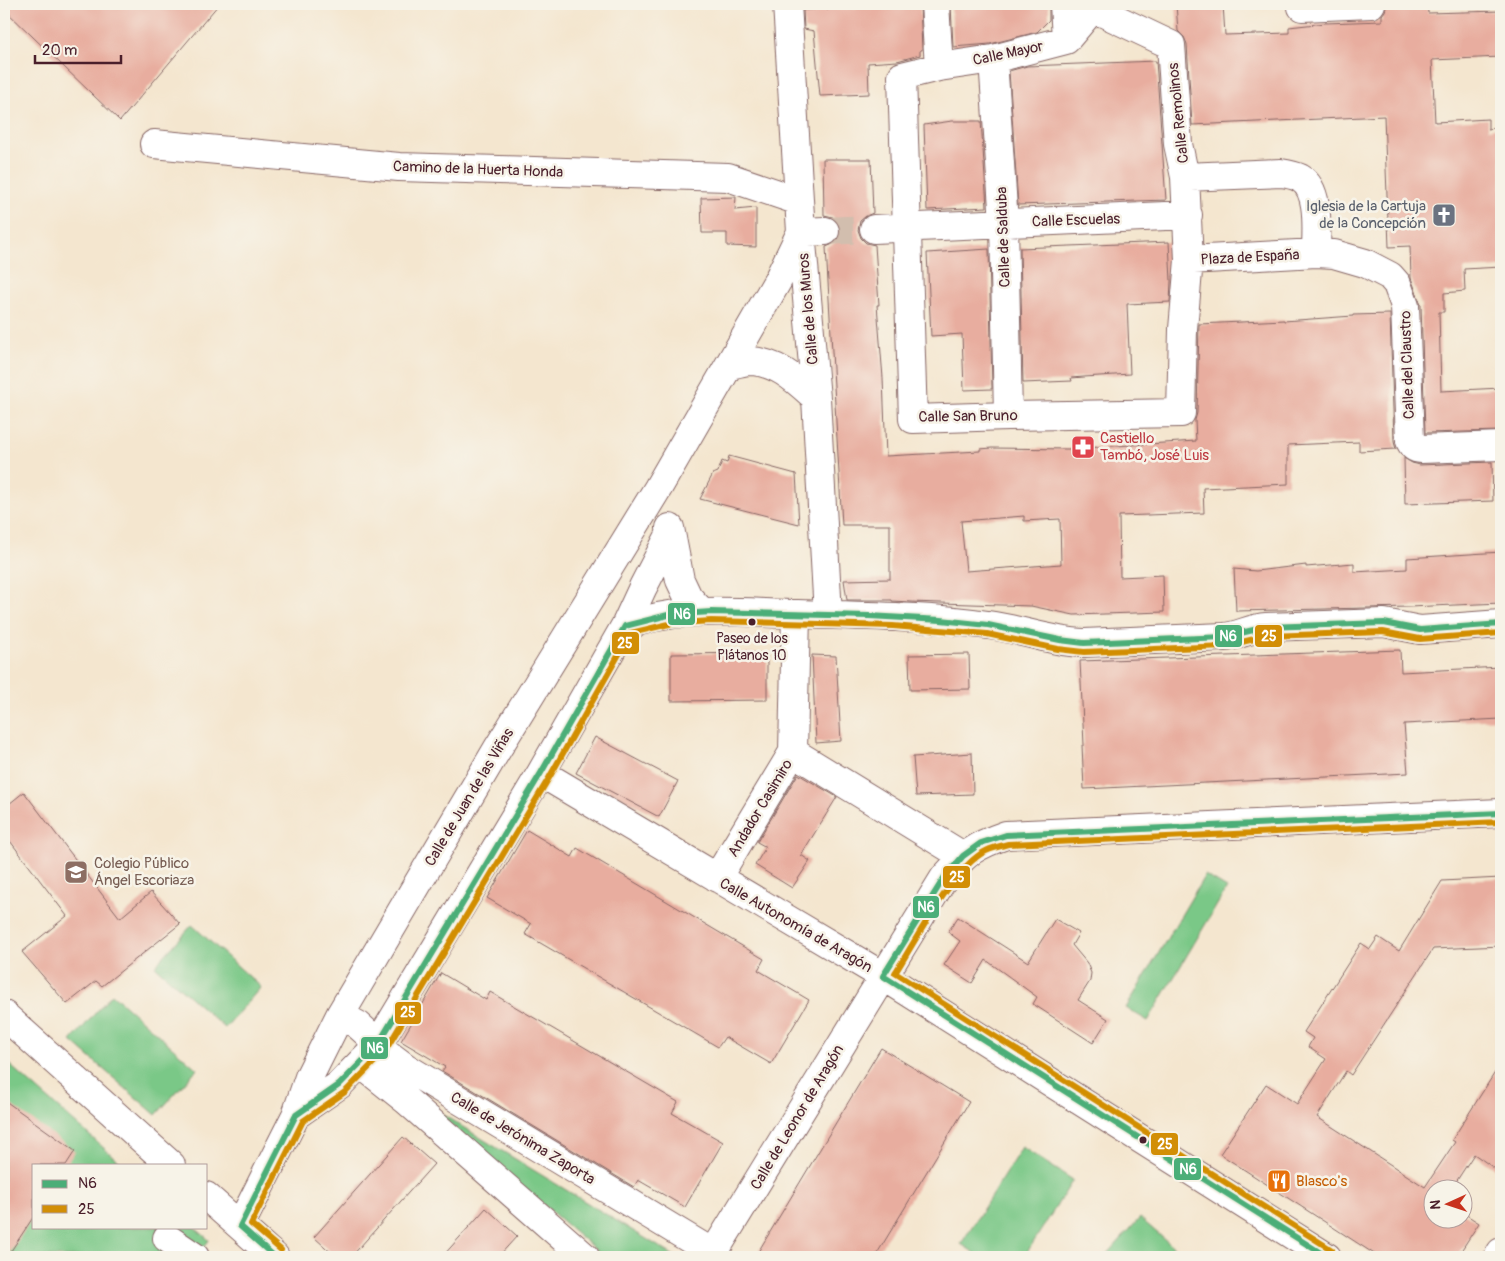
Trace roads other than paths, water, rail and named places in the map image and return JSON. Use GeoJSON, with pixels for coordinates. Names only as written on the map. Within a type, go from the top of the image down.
{"type":"FeatureCollection","features":[{"type":"Feature","properties":{"kind":"street","name":"Calle de los Muros"},"geometry":{"type":"LineString","coordinates":[[788,4],[799,201],[813,232],[816,398],[828,615]]}},
{"type":"Feature","properties":{"kind":"street"},"geometry":{"type":"LineString","coordinates":[[935,4],[939,67]]}},
{"type":"Feature","properties":{"kind":"street"},"geometry":{"type":"LineString","coordinates":[[1064,4],[1066,40]]}},
{"type":"Feature","properties":{"kind":"street"},"geometry":{"type":"LineString","coordinates":[[1302,4],[1302,7],[1371,4]]}},
{"type":"Feature","properties":{"kind":"street"},"geometry":{"type":"LineString","coordinates":[[1066,40],[1096,6]]}},
{"type":"Feature","properties":{"kind":"street","name":"Calle Remolinos"},"geometry":{"type":"LineString","coordinates":[[1096,6],[1170,45],[1178,144],[1185,177]]}},
{"type":"Feature","properties":{"kind":"street","name":"Calle Mayor"},"geometry":{"type":"LineString","coordinates":[[902,76],[939,67],[992,59],[1066,40]]}},
{"type":"Feature","properties":{"kind":"street","name":"Calle de Salduba"},"geometry":{"type":"LineString","coordinates":[[992,59],[1004,223],[1008,416]]}},
{"type":"Feature","properties":{"kind":"street","name":"Calle San Bruno"},"geometry":{"type":"LineString","coordinates":[[902,76],[913,420],[1008,416],[1181,413],[1183,329],[1190,260]]}},
{"type":"Feature","properties":{"kind":"street","name":"Camino de la Huerta Honda"},"geometry":{"type":"LineString","coordinates":[[154,144],[399,167],[728,177],[799,201]]}},
{"type":"Feature","properties":{"kind":"street","name":"Plaza de España"},"geometry":{"type":"LineString","coordinates":[[1281,173],[1292,175],[1301,178],[1314,195],[1316,253],[1190,260],[1188,215],[1185,177],[1281,173]]}},
{"type":"Feature","properties":{"kind":"street","name":"Calle Escuelas"},"geometry":{"type":"LineString","coordinates":[[874,228],[1188,215]]}},
{"type":"Feature","properties":{"kind":"street","name":"Calle de Juan de las Viñas"},"geometry":{"type":"LineString","coordinates":[[240,1226],[296,1115],[308,1077],[340,1015],[498,748],[658,488],[778,280],[813,232]]}},
{"type":"Feature","properties":{"kind":"street","name":"Calle del Claustro"},"geometry":{"type":"LineString","coordinates":[[1316,253],[1334,254],[1366,263],[1390,276],[1397,284],[1405,306],[1410,442],[1412,446],[1415,449],[1421,449],[1501,446]]}},
{"type":"Feature","properties":{"kind":"street"},"geometry":{"type":"LineString","coordinates":[[729,365],[748,361],[766,364],[783,370],[816,398]]}},
{"type":"Feature","properties":{"kind":"street"},"geometry":{"type":"LineString","coordinates":[[658,488],[671,532],[680,580],[688,597],[701,611]]}},
{"type":"Feature","properties":{"kind":"street","name":"Calle de Juan de las Viñas"},"geometry":{"type":"LineString","coordinates":[[296,1115],[339,1086],[369,1055],[541,773],[625,626],[671,532]]}},
{"type":"Feature","properties":{"kind":"street"},"geometry":{"type":"LineString","coordinates":[[625,626],[654,616],[701,611],[828,615],[956,621],[1015,630],[1066,642],[1084,642],[1224,637],[1266,626],[1384,623],[1420,630],[1501,624]]}},
{"type":"Feature","properties":{"kind":"street","name":"Andador Casimiro"},"geometry":{"type":"LineString","coordinates":[[717,878],[793,752],[796,614]]}},
{"type":"Feature","properties":{"kind":"street"},"geometry":{"type":"LineString","coordinates":[[793,752],[963,856]]}},
{"type":"Feature","properties":{"kind":"street","name":"Calle Autonomía de Aragón"},"geometry":{"type":"LineString","coordinates":[[541,773],[883,976],[1327,1257]]}},
{"type":"Feature","properties":{"kind":"street","name":"Calle de Leonor de Aragón"},"geometry":{"type":"LineString","coordinates":[[712,1255],[944,878],[963,856],[981,843],[1006,835],[1501,813]]}},
{"type":"Feature","properties":{"kind":"street"},"geometry":{"type":"LineString","coordinates":[[4,1015],[170,1164]]}},
{"type":"Feature","properties":{"kind":"street","name":"Calle de Jerónima Zaporta"},"geometry":{"type":"LineString","coordinates":[[340,1015],[358,1024],[368,1034],[369,1055],[406,1100],[585,1257]]}},
{"type":"Feature","properties":{"kind":"street","name":"Calle de Jerónima Zaporta"},"geometry":{"type":"LineString","coordinates":[[369,1055],[405,1067],[712,1255]]}},
{"type":"Feature","properties":{"kind":"street"},"geometry":{"type":"LineString","coordinates":[[208,1198],[275,1257]]}},
{"type":"Feature","properties":{"kind":"street"},"geometry":{"type":"LineString","coordinates":[[167,1238],[195,1257]]}},
{"type":"Feature","properties":{"kind":"street"},"geometry":{"type":"LineString","coordinates":[[1498,1257],[1501,1252]]}},
{"type":"Feature","properties":{"kind":"tunnel"},"geometry":{"type":"LineString","coordinates":[[825,231],[874,229]]}},
{"type":"Feature","properties":{"kind":"place","name":"Iglesia de la Cartuja de la Concepción"},"geometry":{"type":"Point","coordinates":[1444,215]}},
{"type":"Feature","properties":{"kind":"place","name":"Castiello Tambó, José Luis"},"geometry":{"type":"Point","coordinates":[1083,447]}},
{"type":"Feature","properties":{"kind":"place","name":"Paseo de los Plátanos 10"},"geometry":{"type":"Point","coordinates":[752,622]}},
{"type":"Feature","properties":{"kind":"place","name":"Colegio Público Ángel Escoriaza"},"geometry":{"type":"Point","coordinates":[76,872]}},
{"type":"Feature","properties":{"kind":"place","name":"Blasco's"},"geometry":{"type":"Point","coordinates":[1279,1181]}}]}
